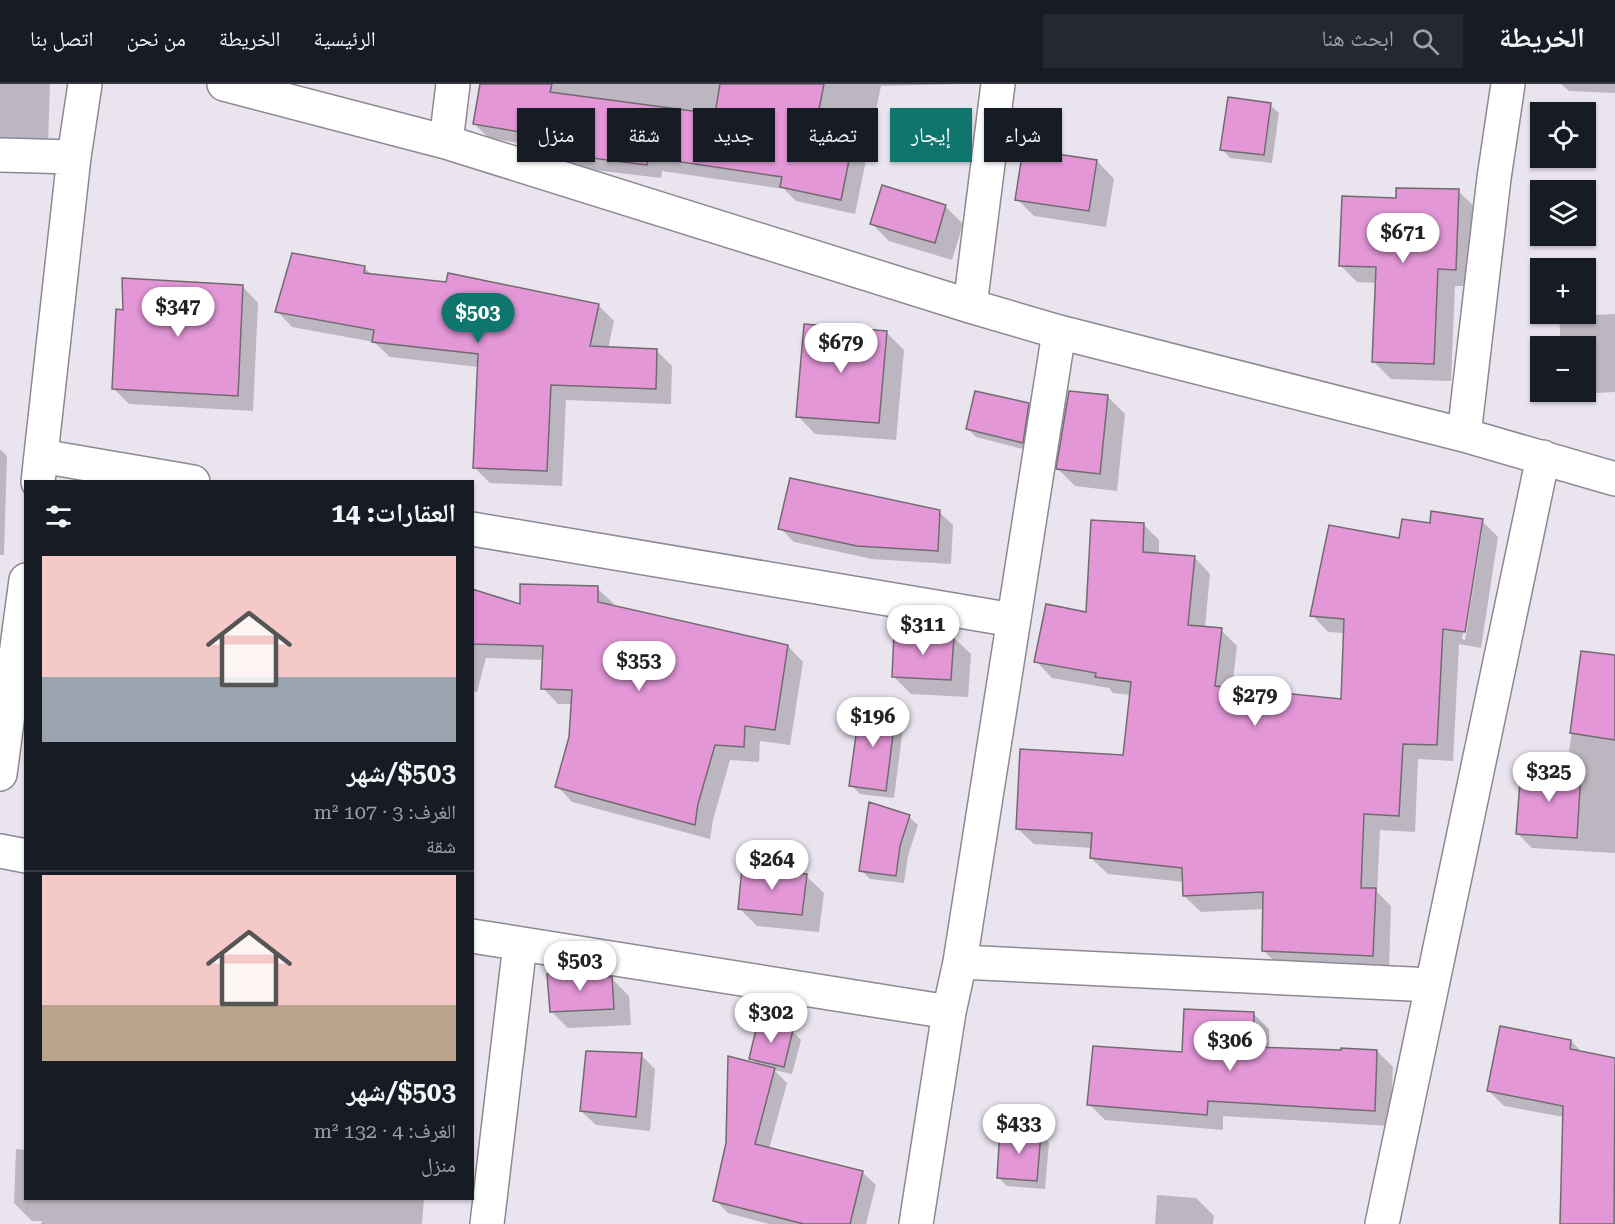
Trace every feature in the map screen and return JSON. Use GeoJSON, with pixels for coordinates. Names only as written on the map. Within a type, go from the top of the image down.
{"type":"FeatureCollection","features":[{"type":"Feature","properties":{"kind":"street"},"geometry":{"type":"LineString","coordinates":[[85,84],[74,157],[39,469],[169,480]]}},
{"type":"Feature","properties":{"kind":"street"},"geometry":{"type":"LineString","coordinates":[[224,84],[446,142],[1059,332],[1464,435],[1615,479]]}},
{"type":"Feature","properties":{"kind":"street"},"geometry":{"type":"LineString","coordinates":[[446,142],[453,84]]}},
{"type":"Feature","properties":{"kind":"street"},"geometry":{"type":"LineString","coordinates":[[970,306],[998,84]]}},
{"type":"Feature","properties":{"kind":"street"},"geometry":{"type":"LineString","coordinates":[[1464,435],[1494,178],[1508,84]]}},
{"type":"Feature","properties":{"kind":"street"},"geometry":{"type":"LineString","coordinates":[[0,154],[74,157]]}},
{"type":"Feature","properties":{"kind":"street"},"geometry":{"type":"LineString","coordinates":[[916,1224],[949,1012],[960,962],[1059,332]]}},
{"type":"Feature","properties":{"kind":"street"},"geometry":{"type":"LineString","coordinates":[[1382,1224],[1543,457]]}},
{"type":"Feature","properties":{"kind":"street"},"geometry":{"type":"LineString","coordinates":[[474,529],[1014,620]]}},
{"type":"Feature","properties":{"kind":"street"},"geometry":{"type":"LineString","coordinates":[[0,573],[24,573]]}},
{"type":"Feature","properties":{"kind":"street"},"geometry":{"type":"LineString","coordinates":[[0,774],[24,595]]}},
{"type":"Feature","properties":{"kind":"street"},"geometry":{"type":"LineString","coordinates":[[0,851],[24,856]]}},
{"type":"Feature","properties":{"kind":"street"},"geometry":{"type":"LineString","coordinates":[[474,936],[949,1012]]}},
{"type":"Feature","properties":{"kind":"street"},"geometry":{"type":"LineString","coordinates":[[487,1224],[520,944]]}},
{"type":"Feature","properties":{"kind":"street"},"geometry":{"type":"LineString","coordinates":[[960,962],[1432,986]]}},
{"type":"Feature","properties":{"kind":"building"},"geometry":{"type":"Polygon","coordinates":[[[480,84],[552,84],[550,92],[670,108],[607,108],[607,160],[595,158],[595,108],[517,108],[517,132],[473,124],[480,84]]]}},
{"type":"Feature","properties":{"kind":"building"},"geometry":{"type":"Polygon","coordinates":[[[720,84],[824,84],[819,108],[787,108],[787,162],[849,162],[841,200],[780,187],[782,177],[681,162],[681,109],[693,111],[693,162],[775,162],[775,108],[716,108],[720,84]]]}},
{"type":"Feature","properties":{"kind":"building"},"geometry":{"type":"Polygon","coordinates":[[[1228,97],[1271,103],[1264,155],[1220,150],[1228,97]]]}},
{"type":"Feature","properties":{"kind":"building"},"geometry":{"type":"Polygon","coordinates":[[[1062,155],[1097,160],[1089,211],[1015,200],[1021,162],[1062,162],[1062,155]]]}},
{"type":"Feature","properties":{"kind":"building"},"geometry":{"type":"Polygon","coordinates":[[[624,162],[647,162],[647,165],[624,162]]]}},
{"type":"Feature","properties":{"kind":"building"},"geometry":{"type":"Polygon","coordinates":[[[882,185],[946,205],[935,243],[870,224],[882,185]]]}},
{"type":"Feature","properties":{"kind":"building"},"geometry":{"type":"Polygon","coordinates":[[[1396,188],[1459,189],[1456,270],[1438,269],[1434,364],[1372,362],[1376,267],[1339,266],[1342,196],[1396,198],[1396,188]]]}},
{"type":"Feature","properties":{"kind":"building"},"geometry":{"type":"Polygon","coordinates":[[[292,253],[365,266],[364,273],[446,282],[448,273],[599,304],[590,346],[657,349],[656,389],[551,385],[547,471],[473,468],[478,354],[372,342],[374,330],[275,312],[292,253]]]}},
{"type":"Feature","properties":{"kind":"building"},"geometry":{"type":"Polygon","coordinates":[[[122,278],[243,285],[238,396],[112,389],[116,309],[123,310],[122,278]]]}},
{"type":"Feature","properties":{"kind":"building"},"geometry":{"type":"Polygon","coordinates":[[[804,324],[887,331],[879,423],[796,417],[804,324]]]}},
{"type":"Feature","properties":{"kind":"building"},"geometry":{"type":"Polygon","coordinates":[[[975,391],[1029,403],[1023,443],[966,429],[975,391]]]}},
{"type":"Feature","properties":{"kind":"building"},"geometry":{"type":"Polygon","coordinates":[[[1069,391],[1108,395],[1100,474],[1056,469],[1069,391]]]}},
{"type":"Feature","properties":{"kind":"building"},"geometry":{"type":"Polygon","coordinates":[[[790,478],[940,510],[938,551],[857,546],[778,529],[790,478]]]}},
{"type":"Feature","properties":{"kind":"building"},"geometry":{"type":"Polygon","coordinates":[[[1431,511],[1483,519],[1465,632],[1443,629],[1437,745],[1403,744],[1399,816],[1364,814],[1361,888],[1376,888],[1373,956],[1262,951],[1263,892],[1183,896],[1182,868],[1090,858],[1092,833],[1016,829],[1020,749],[1123,755],[1131,682],[1095,677],[1096,673],[1034,662],[1046,604],[1086,612],[1091,520],[1144,523],[1143,552],[1195,556],[1188,625],[1222,628],[1215,686],[1341,699],[1344,619],[1310,616],[1329,525],[1399,538],[1402,519],[1430,523],[1431,511]]]}},
{"type":"Feature","properties":{"kind":"building"},"geometry":{"type":"Polygon","coordinates":[[[520,584],[598,586],[598,602],[788,645],[775,730],[745,726],[744,747],[715,745],[698,804],[695,825],[555,787],[569,737],[572,690],[541,689],[543,646],[474,644],[474,590],[520,604],[520,584]]]}},
{"type":"Feature","properties":{"kind":"building"},"geometry":{"type":"Polygon","coordinates":[[[894,632],[954,636],[951,680],[892,677],[894,632]]]}},
{"type":"Feature","properties":{"kind":"building"},"geometry":{"type":"Polygon","coordinates":[[[1581,651],[1615,655],[1615,740],[1570,733],[1581,651]]]}},
{"type":"Feature","properties":{"kind":"building"},"geometry":{"type":"Polygon","coordinates":[[[860,706],[896,710],[886,791],[849,786],[860,706]]]}},
{"type":"Feature","properties":{"kind":"building"},"geometry":{"type":"Polygon","coordinates":[[[1521,768],[1581,772],[1577,838],[1516,834],[1521,768]]]}},
{"type":"Feature","properties":{"kind":"building"},"geometry":{"type":"Polygon","coordinates":[[[869,802],[910,815],[900,846],[896,876],[859,871],[869,802]]]}},
{"type":"Feature","properties":{"kind":"building"},"geometry":{"type":"Polygon","coordinates":[[[742,868],[807,874],[802,915],[738,909],[742,868]]]}},
{"type":"Feature","properties":{"kind":"building"},"geometry":{"type":"Polygon","coordinates":[[[583,973],[612,977],[614,1009],[550,1012],[547,974],[583,973]]]}},
{"type":"Feature","properties":{"kind":"building"},"geometry":{"type":"Polygon","coordinates":[[[1184,1009],[1254,1012],[1253,1047],[1377,1050],[1375,1111],[1208,1101],[1207,1115],[1087,1105],[1093,1046],[1182,1052],[1184,1009]]]}},
{"type":"Feature","properties":{"kind":"building"},"geometry":{"type":"Polygon","coordinates":[[[758,1021],[793,1030],[784,1067],[749,1059],[758,1021]]]}},
{"type":"Feature","properties":{"kind":"building"},"geometry":{"type":"Polygon","coordinates":[[[1500,1026],[1571,1040],[1570,1049],[1615,1058],[1614,1224],[1560,1224],[1563,1106],[1487,1091],[1500,1026]]]}},
{"type":"Feature","properties":{"kind":"building"},"geometry":{"type":"Polygon","coordinates":[[[586,1051],[642,1053],[636,1117],[580,1111],[586,1051]]]}},
{"type":"Feature","properties":{"kind":"building"},"geometry":{"type":"Polygon","coordinates":[[[728,1056],[775,1068],[755,1144],[863,1171],[850,1224],[804,1224],[713,1201],[726,1143],[728,1056]]]}},
{"type":"Feature","properties":{"kind":"building"},"geometry":{"type":"Polygon","coordinates":[[[1000,1129],[1041,1133],[1037,1181],[997,1178],[1000,1129]]]}}]}
